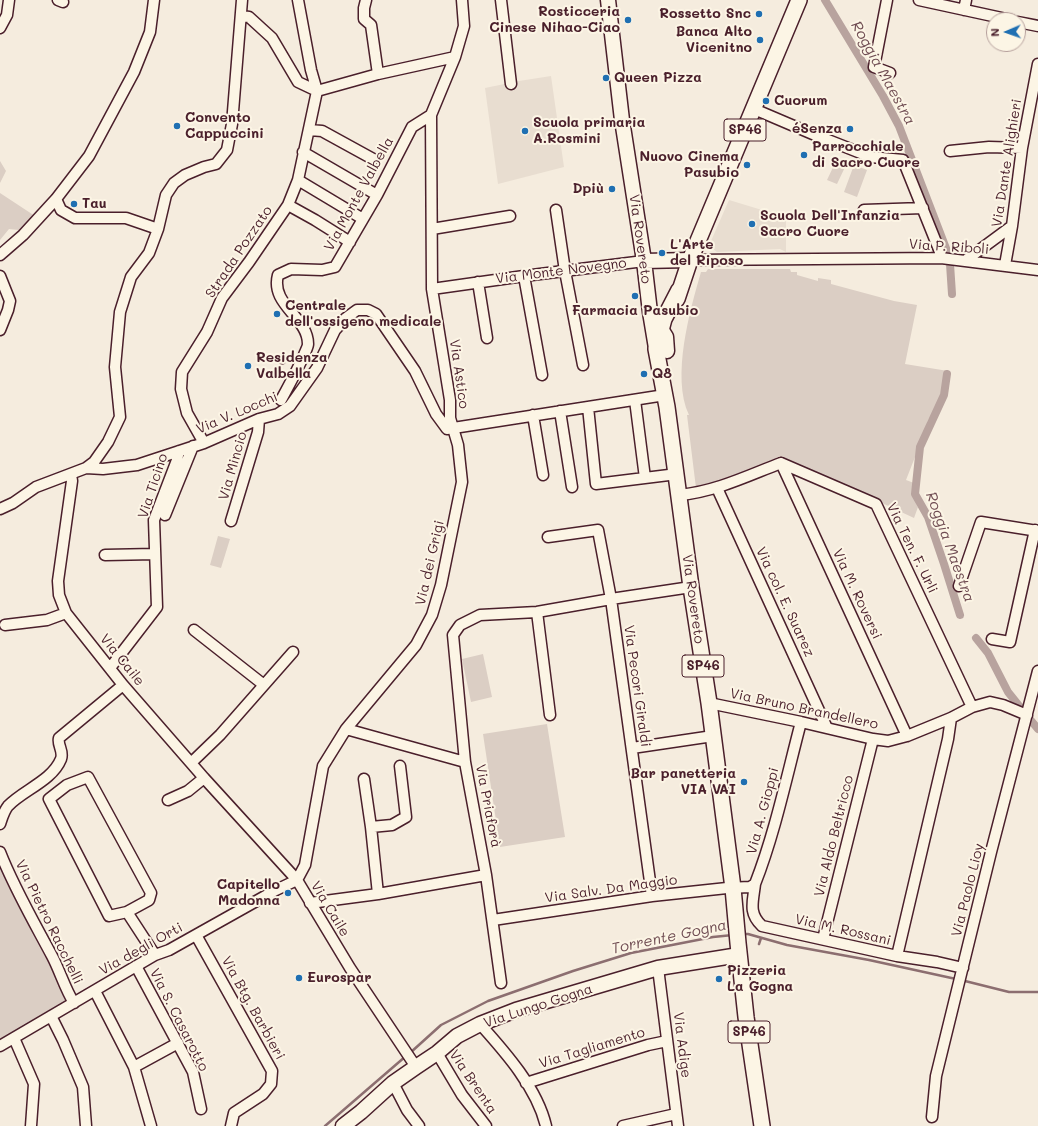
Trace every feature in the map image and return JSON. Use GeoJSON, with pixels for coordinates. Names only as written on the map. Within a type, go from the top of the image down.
{"type":"FeatureCollection","features":[{"type":"Feature","properties":{"kind":"main road","name":"SP46"},"geometry":{"type":"LineString","coordinates":[[660,352],[690,260],[799,0]]}},
{"type":"Feature","properties":{"kind":"main road","name":"SP46"},"geometry":{"type":"LineString","coordinates":[[660,352],[658,320],[680,290]]}},
{"type":"Feature","properties":{"kind":"main road","name":"Via Rovereto"},"geometry":{"type":"LineString","coordinates":[[660,352],[691,587],[709,703],[733,888],[738,949]]}},
{"type":"Feature","properties":{"kind":"main road","name":"SP46"},"geometry":{"type":"LineString","coordinates":[[738,949],[746,1017],[762,1126]]}},
{"type":"Feature","properties":{"kind":"main road","name":"SP46"},"geometry":{"type":"LineString","coordinates":[[760,1109],[769,1126]]}},
{"type":"Feature","properties":{"kind":"street"},"geometry":{"type":"LineString","coordinates":[[0,28],[7,15],[9,0]]}},
{"type":"Feature","properties":{"kind":"street"},"geometry":{"type":"LineString","coordinates":[[0,255],[23,235],[56,199],[89,156],[134,72],[150,32],[154,0]]}},
{"type":"Feature","properties":{"kind":"street"},"geometry":{"type":"LineString","coordinates":[[0,509],[13,503],[36,487],[86,468],[94,462],[108,442],[120,417],[115,367],[120,312],[131,278],[149,253],[158,230],[166,195],[174,183],[184,175],[216,164],[227,150],[232,124],[242,0]]}},
{"type":"Feature","properties":{"kind":"street"},"geometry":{"type":"LineString","coordinates":[[298,0],[311,70],[317,91]]}},
{"type":"Feature","properties":{"kind":"street"},"geometry":{"type":"LineString","coordinates":[[366,0],[364,19],[371,25],[378,74]]}},
{"type":"Feature","properties":{"kind":"street","name":"Via Astico"},"geometry":{"type":"LineString","coordinates":[[454,427],[450,418],[450,400],[432,289],[431,115],[455,57],[464,26],[462,0]]}},
{"type":"Feature","properties":{"kind":"street"},"geometry":{"type":"LineString","coordinates":[[501,0],[511,84]]}},
{"type":"Feature","properties":{"kind":"street","name":"Via Rovereto"},"geometry":{"type":"LineString","coordinates":[[608,0],[620,105],[644,261],[658,320],[654,332],[660,352]]}},
{"type":"Feature","properties":{"kind":"street"},"geometry":{"type":"LineString","coordinates":[[887,0],[874,67],[890,73]]}},
{"type":"Feature","properties":{"kind":"street"},"geometry":{"type":"LineString","coordinates":[[919,0],[965,5],[986,12]]}},
{"type":"Feature","properties":{"kind":"street"},"geometry":{"type":"LineString","coordinates":[[241,16],[249,17],[272,38],[298,82],[317,91],[378,74],[455,57]]}},
{"type":"Feature","properties":{"kind":"street"},"geometry":{"type":"LineString","coordinates":[[1026,24],[1038,26]]}},
{"type":"Feature","properties":{"kind":"street","name":"Via Dante Alighieri"},"geometry":{"type":"LineString","coordinates":[[1005,265],[1012,226],[1022,148],[1038,64]]}},
{"type":"Feature","properties":{"kind":"street","name":"Strada Pozzato"},"geometry":{"type":"LineString","coordinates":[[204,443],[187,413],[181,389],[182,372],[207,332],[222,298],[288,205],[298,180],[317,91]]}},
{"type":"Feature","properties":{"kind":"street"},"geometry":{"type":"LineString","coordinates":[[754,108],[815,136],[871,157],[902,160],[923,208],[941,258]]}},
{"type":"Feature","properties":{"kind":"street","name":"Via Monte Valbella"},"geometry":{"type":"LineString","coordinates":[[281,400],[296,373],[308,345],[305,331],[280,298],[276,283],[278,275],[291,269],[322,270],[335,267],[377,195],[412,127],[431,115]]}},
{"type":"Feature","properties":{"kind":"street"},"geometry":{"type":"LineString","coordinates":[[309,130],[322,131],[373,159]]}},
{"type":"Feature","properties":{"kind":"street"},"geometry":{"type":"LineString","coordinates":[[950,151],[990,147],[1022,148]]}},
{"type":"Feature","properties":{"kind":"street"},"geometry":{"type":"LineString","coordinates":[[303,152],[377,195]]}},
{"type":"Feature","properties":{"kind":"street"},"geometry":{"type":"LineString","coordinates":[[298,180],[363,219]]}},
{"type":"Feature","properties":{"kind":"street"},"geometry":{"type":"LineString","coordinates":[[56,199],[61,210],[75,218],[126,218],[158,230]]}},
{"type":"Feature","properties":{"kind":"street"},"geometry":{"type":"LineString","coordinates":[[288,205],[350,242]]}},
{"type":"Feature","properties":{"kind":"street"},"geometry":{"type":"LineString","coordinates":[[864,210],[923,208]]}},
{"type":"Feature","properties":{"kind":"street"},"geometry":{"type":"LineString","coordinates":[[556,210],[565,271],[584,366]]}},
{"type":"Feature","properties":{"kind":"street"},"geometry":{"type":"LineString","coordinates":[[432,229],[510,216]]}},
{"type":"Feature","properties":{"kind":"street"},"geometry":{"type":"LineString","coordinates":[[966,260],[1012,226]]}},
{"type":"Feature","properties":{"kind":"street","name":"Via P. Riboli"},"geometry":{"type":"LineString","coordinates":[[690,260],[941,258],[1038,270]]}},
{"type":"Feature","properties":{"kind":"street","name":"Via Monte Novegno"},"geometry":{"type":"LineString","coordinates":[[432,289],[644,261],[690,260]]}},
{"type":"Feature","properties":{"kind":"street"},"geometry":{"type":"LineString","coordinates":[[0,276],[10,301],[0,330]]}},
{"type":"Feature","properties":{"kind":"street"},"geometry":{"type":"LineString","coordinates":[[524,276],[542,375]]}},
{"type":"Feature","properties":{"kind":"street"},"geometry":{"type":"LineString","coordinates":[[478,282],[487,338]]}},
{"type":"Feature","properties":{"kind":"street","name":"Via V. Locchi"},"geometry":{"type":"LineString","coordinates":[[86,468],[103,469],[137,465],[204,443],[259,419],[278,414],[290,406],[317,368],[335,330],[346,318],[357,310],[368,310],[376,314],[415,371],[436,414],[447,429],[454,427]]}},
{"type":"Feature","properties":{"kind":"street"},"geometry":{"type":"LineString","coordinates":[[454,427],[635,400],[664,391]]}},
{"type":"Feature","properties":{"kind":"street"},"geometry":{"type":"LineString","coordinates":[[635,400],[645,478]]}},
{"type":"Feature","properties":{"kind":"street"},"geometry":{"type":"LineString","coordinates":[[588,407],[596,484],[676,474]]}},
{"type":"Feature","properties":{"kind":"street"},"geometry":{"type":"LineString","coordinates":[[560,411],[572,487]]}},
{"type":"Feature","properties":{"kind":"street"},"geometry":{"type":"LineString","coordinates":[[533,415],[543,475]]}},
{"type":"Feature","properties":{"kind":"street","name":"Via Mincio"},"geometry":{"type":"LineString","coordinates":[[232,521],[258,432],[259,419]]}},
{"type":"Feature","properties":{"kind":"street","name":"Via dei Grigi"},"geometry":{"type":"LineString","coordinates":[[297,880],[305,865],[323,766],[346,729],[416,645],[432,615],[440,585],[462,482],[458,445],[454,427]]}},
{"type":"Feature","properties":{"kind":"street","name":"Via Ticino"},"geometry":{"type":"LineString","coordinates":[[166,514],[193,446]]}},
{"type":"Feature","properties":{"kind":"street","name":"Via Ticino"},"geometry":{"type":"LineString","coordinates":[[110,668],[158,607],[154,520],[179,451]]}},
{"type":"Feature","properties":{"kind":"street"},"geometry":{"type":"LineString","coordinates":[[680,495],[700,493],[717,488],[781,463]]}},
{"type":"Feature","properties":{"kind":"street","name":"Via Ten. F. Urli"},"geometry":{"type":"LineString","coordinates":[[781,463],[876,504],[972,707]]}},
{"type":"Feature","properties":{"kind":"street","name":"Via M. Roversi"},"geometry":{"type":"LineString","coordinates":[[781,463],[907,736]]}},
{"type":"Feature","properties":{"kind":"street","name":"Via Caile"},"geometry":{"type":"LineString","coordinates":[[71,474],[72,481],[58,581],[58,595],[66,613],[124,685],[191,763],[297,880],[350,968],[414,1064]]}},
{"type":"Feature","properties":{"kind":"street","name":"Via col. E. Suarez"},"geometry":{"type":"LineString","coordinates":[[717,488],[827,728]]}},
{"type":"Feature","properties":{"kind":"street"},"geometry":{"type":"LineString","coordinates":[[959,586],[982,522],[1036,531],[1010,642],[992,638]]}},
{"type":"Feature","properties":{"kind":"street","name":"Via Pecori Giraldi"},"geometry":{"type":"LineString","coordinates":[[548,537],[598,530],[611,599],[652,896]]}},
{"type":"Feature","properties":{"kind":"street"},"geometry":{"type":"LineString","coordinates":[[105,555],[155,554]]}},
{"type":"Feature","properties":{"kind":"street"},"geometry":{"type":"LineString","coordinates":[[550,715],[537,612],[691,587]]}},
{"type":"Feature","properties":{"kind":"street","name":"Via Priaforà"},"geometry":{"type":"LineString","coordinates":[[501,983],[486,875],[465,762],[453,635],[460,625],[480,616],[537,612]]}},
{"type":"Feature","properties":{"kind":"street"},"geometry":{"type":"LineString","coordinates":[[5,625],[47,620],[66,613]]}},
{"type":"Feature","properties":{"kind":"street"},"geometry":{"type":"LineString","coordinates":[[194,630],[264,685]]}},
{"type":"Feature","properties":{"kind":"street"},"geometry":{"type":"LineString","coordinates":[[191,763],[220,735],[293,652]]}},
{"type":"Feature","properties":{"kind":"street","name":"Via Paolo Lioy"},"geometry":{"type":"LineString","coordinates":[[932,1117],[936,1076],[993,844],[1038,671]]}},
{"type":"Feature","properties":{"kind":"street"},"geometry":{"type":"LineString","coordinates":[[0,824],[7,807],[53,772],[61,758],[62,750],[58,742],[59,738],[124,685]]}},
{"type":"Feature","properties":{"kind":"street","name":"Via Bruno Brandellero"},"geometry":{"type":"LineString","coordinates":[[709,703],[888,741],[907,736],[951,718],[972,707],[990,702],[1003,705],[1027,715]]}},
{"type":"Feature","properties":{"kind":"street"},"geometry":{"type":"LineString","coordinates":[[897,956],[948,739],[951,718]]}},
{"type":"Feature","properties":{"kind":"street","name":"Via A. Gioppi"},"geometry":{"type":"LineString","coordinates":[[755,884],[773,829],[801,722]]}},
{"type":"Feature","properties":{"kind":"street"},"geometry":{"type":"LineString","coordinates":[[346,729],[465,762]]}},
{"type":"Feature","properties":{"kind":"street"},"geometry":{"type":"LineString","coordinates":[[632,748],[713,736]]}},
{"type":"Feature","properties":{"kind":"street","name":"Via Aldo Beltricco"},"geometry":{"type":"LineString","coordinates":[[823,939],[873,739]]}},
{"type":"Feature","properties":{"kind":"street"},"geometry":{"type":"LineString","coordinates":[[371,827],[392,825],[406,817],[400,766]]}},
{"type":"Feature","properties":{"kind":"street"},"geometry":{"type":"LineString","coordinates":[[88,777],[151,893],[149,900],[127,912],[110,916],[49,799],[67,785],[88,777]]}},
{"type":"Feature","properties":{"kind":"street"},"geometry":{"type":"LineString","coordinates":[[168,800],[188,791],[204,778]]}},
{"type":"Feature","properties":{"kind":"street"},"geometry":{"type":"LineString","coordinates":[[364,779],[378,894]]}},
{"type":"Feature","properties":{"kind":"street","name":"Via Pietro Racchelli"},"geometry":{"type":"LineString","coordinates":[[0,852],[19,896],[53,958],[74,1003]]}},
{"type":"Feature","properties":{"kind":"street"},"geometry":{"type":"LineString","coordinates":[[310,903],[378,894],[486,875]]}},
{"type":"Feature","properties":{"kind":"street","name":"Via degli Orti"},"geometry":{"type":"LineString","coordinates":[[0,1046],[155,955],[169,950],[277,889],[297,880]]}},
{"type":"Feature","properties":{"kind":"street"},"geometry":{"type":"LineString","coordinates":[[733,888],[750,887],[755,884]]}},
{"type":"Feature","properties":{"kind":"street","name":"Via M. Rossani"},"geometry":{"type":"LineString","coordinates":[[755,884],[752,911],[755,920],[762,926],[897,956],[937,962],[962,971]]}},
{"type":"Feature","properties":{"kind":"street","name":"Via Salv. Da Maggio"},"geometry":{"type":"LineString","coordinates":[[493,920],[652,896],[733,888]]}},
{"type":"Feature","properties":{"kind":"street"},"geometry":{"type":"LineString","coordinates":[[127,912],[155,955]]}},
{"type":"Feature","properties":{"kind":"street","name":"Via Btg. Barbieri"},"geometry":{"type":"LineString","coordinates":[[196,935],[272,1071],[271,1084],[263,1094],[234,1113],[231,1126]]}},
{"type":"Feature","properties":{"kind":"street","name":"Via Lungo Gogna"},"geometry":{"type":"LineString","coordinates":[[343,1126],[361,1112],[414,1064],[437,1053],[458,1036],[480,1024],[516,1010],[658,968],[704,962],[738,949]]}},
{"type":"Feature","properties":{"kind":"street","name":"Via S. Casarotto"},"geometry":{"type":"LineString","coordinates":[[136,966],[193,1072],[201,1109]]}},
{"type":"Feature","properties":{"kind":"street","name":"Via Adige"},"geometry":{"type":"LineString","coordinates":[[658,968],[678,1126]]}},
{"type":"Feature","properties":{"kind":"street"},"geometry":{"type":"LineString","coordinates":[[95,991],[134,1067],[151,1126]]}},
{"type":"Feature","properties":{"kind":"street"},"geometry":{"type":"LineString","coordinates":[[51,1016],[83,1087],[86,1126]]}},
{"type":"Feature","properties":{"kind":"street"},"geometry":{"type":"LineString","coordinates":[[480,1024],[506,1053],[526,1083],[544,1117],[546,1126]]}},
{"type":"Feature","properties":{"kind":"street"},"geometry":{"type":"LineString","coordinates":[[14,1038],[34,1084],[30,1126]]}},
{"type":"Feature","properties":{"kind":"street","name":"Via Tagliamento"},"geometry":{"type":"LineString","coordinates":[[526,1083],[648,1045],[667,1041]]}},
{"type":"Feature","properties":{"kind":"street"},"geometry":{"type":"LineString","coordinates":[[134,1067],[178,1043]]}},
{"type":"Feature","properties":{"kind":"street","name":"Via Brenta"},"geometry":{"type":"LineString","coordinates":[[437,1053],[462,1095],[486,1126]]}},
{"type":"Feature","properties":{"kind":"street"},"geometry":{"type":"LineString","coordinates":[[393,1083],[407,1110],[419,1126]]}},
{"type":"Feature","properties":{"kind":"street"},"geometry":{"type":"LineString","coordinates":[[623,1126],[676,1114]]}},
{"type":"Feature","properties":{"kind":"shaded area","name":"Scuola primaria A.Rosmini"},"geometry":{"type":"Polygon","coordinates":[[[551,76],[564,167],[498,184],[485,88],[551,76]]]}},
{"type":"Feature","properties":{"kind":"shaded area"},"geometry":{"type":"Polygon","coordinates":[[[0,161],[6,171],[0,183],[0,161]]]}},
{"type":"Feature","properties":{"kind":"shaded area"},"geometry":{"type":"Polygon","coordinates":[[[836,161],[846,165],[837,184],[827,180],[836,161]]]}},
{"type":"Feature","properties":{"kind":"shaded area"},"geometry":{"type":"Polygon","coordinates":[[[854,165],[867,170],[857,197],[844,192],[854,165]]]}},
{"type":"Feature","properties":{"kind":"shaded area"},"geometry":{"type":"Polygon","coordinates":[[[0,193],[35,216],[19,230],[9,229],[0,240],[0,193]]]}},
{"type":"Feature","properties":{"kind":"shaded area","name":"Scuola Dell'Infanzia Sacro Cuore"},"geometry":{"type":"Polygon","coordinates":[[[729,200],[762,210],[786,213],[786,252],[780,249],[717,252],[713,249],[711,246],[711,241],[729,200]]]}},
{"type":"Feature","properties":{"kind":"shaded area"},"geometry":{"type":"Polygon","coordinates":[[[708,269],[790,269],[791,272],[797,272],[797,275],[818,281],[818,278],[831,280],[831,284],[894,301],[917,305],[905,364],[948,371],[940,400],[928,420],[906,480],[914,483],[918,507],[914,518],[780,456],[713,487],[696,488],[687,415],[689,415],[684,400],[682,363],[688,324],[701,272],[706,272],[708,269]]]}},
{"type":"Feature","properties":{"kind":"shaded area"},"geometry":{"type":"Polygon","coordinates":[[[282,355],[287,360],[282,365],[277,360],[282,355]]]}},
{"type":"Feature","properties":{"kind":"shaded area"},"geometry":{"type":"Polygon","coordinates":[[[218,536],[230,539],[221,568],[210,565],[218,536]]]}},
{"type":"Feature","properties":{"kind":"shaded area"},"geometry":{"type":"Polygon","coordinates":[[[483,654],[492,697],[471,702],[462,659],[483,654]]]}},
{"type":"Feature","properties":{"kind":"shaded area"},"geometry":{"type":"Polygon","coordinates":[[[547,724],[565,837],[500,847],[483,734],[547,724]]]}},
{"type":"Feature","properties":{"kind":"shaded area"},"geometry":{"type":"Polygon","coordinates":[[[0,861],[34,934],[74,1003],[0,1046],[0,861]]]}},
{"type":"Feature","properties":{"kind":"waterway","name":"Roggia Maestra"},"geometry":{"type":"LineString","coordinates":[[825,0],[883,96],[899,126],[947,251]]}},
{"type":"Feature","properties":{"kind":"waterway","name":"Roggia Maestra"},"geometry":{"type":"LineString","coordinates":[[950,264],[952,294]]}},
{"type":"Feature","properties":{"kind":"waterway","name":"Roggia Maestra"},"geometry":{"type":"LineString","coordinates":[[947,374],[944,395],[920,447],[915,494],[928,517],[960,615]]}},
{"type":"Feature","properties":{"kind":"waterway","name":"Roggia Maestra"},"geometry":{"type":"LineString","coordinates":[[976,638],[988,653],[1008,692],[1024,712]]}},
{"type":"Feature","properties":{"kind":"waterway","name":"Roggia Maestra"},"geometry":{"type":"LineString","coordinates":[[1028,717],[1038,729]]}},
{"type":"Feature","properties":{"kind":"waterway","name":"Torrente Gogna"},"geometry":{"type":"LineString","coordinates":[[742,934],[748,934],[787,945],[869,960],[956,979]]}},
{"type":"Feature","properties":{"kind":"waterway","name":"Torrente Gogna"},"geometry":{"type":"LineString","coordinates":[[410,1053],[441,1025],[488,1001],[573,971],[631,953],[713,937],[733,935]]}},
{"type":"Feature","properties":{"kind":"waterway","name":"Torrente Gogna"},"geometry":{"type":"LineString","coordinates":[[759,944],[761,938]]}},
{"type":"Feature","properties":{"kind":"waterway","name":"Torrente Gogna"},"geometry":{"type":"LineString","coordinates":[[961,980],[1009,992],[1038,992]]}},
{"type":"Feature","properties":{"kind":"waterway","name":"Torrente Gogna"},"geometry":{"type":"LineString","coordinates":[[325,1126],[406,1056]]}},
{"type":"Feature","properties":{"kind":"place","name":"Rossetto Snc"},"geometry":{"type":"Point","coordinates":[759,14]}},
{"type":"Feature","properties":{"kind":"place","name":"Rosticceria Cinese Nihao-Ciao"},"geometry":{"type":"Point","coordinates":[628,20]}},
{"type":"Feature","properties":{"kind":"place","name":"Banca Alto Vicenitno"},"geometry":{"type":"Point","coordinates":[760,40]}},
{"type":"Feature","properties":{"kind":"place","name":"Queen Pizza"},"geometry":{"type":"Point","coordinates":[606,78]}},
{"type":"Feature","properties":{"kind":"place","name":"Cuorum"},"geometry":{"type":"Point","coordinates":[766,101]}},
{"type":"Feature","properties":{"kind":"place","name":"Convento Cappuccini"},"geometry":{"type":"Point","coordinates":[177,126]}},
{"type":"Feature","properties":{"kind":"place","name":"éSenza"},"geometry":{"type":"Point","coordinates":[850,129]}},
{"type":"Feature","properties":{"kind":"place","name":"Scuola primaria A.Rosmini"},"geometry":{"type":"Point","coordinates":[525,131]}},
{"type":"Feature","properties":{"kind":"place","name":"Parrocchiale di Sacro Cuore"},"geometry":{"type":"Point","coordinates":[804,155]}},
{"type":"Feature","properties":{"kind":"place","name":"Nuovo Cinema Pasubio"},"geometry":{"type":"Point","coordinates":[747,165]}},
{"type":"Feature","properties":{"kind":"place","name":"Dpiù"},"geometry":{"type":"Point","coordinates":[612,189]}},
{"type":"Feature","properties":{"kind":"place","name":"Tau"},"geometry":{"type":"Point","coordinates":[74,204]}},
{"type":"Feature","properties":{"kind":"place","name":"Scuola Dell'Infanzia Sacro Cuore"},"geometry":{"type":"Point","coordinates":[752,224]}},
{"type":"Feature","properties":{"kind":"place","name":"L'Arte del Riposo"},"geometry":{"type":"Point","coordinates":[662,253]}},
{"type":"Feature","properties":{"kind":"place","name":"Farmacia Pasubio"},"geometry":{"type":"Point","coordinates":[635,296]}},
{"type":"Feature","properties":{"kind":"place","name":"Centrale dell'ossigeno medicale"},"geometry":{"type":"Point","coordinates":[277,314]}},
{"type":"Feature","properties":{"kind":"place","name":"Residenza Valbella"},"geometry":{"type":"Point","coordinates":[248,366]}},
{"type":"Feature","properties":{"kind":"place","name":"Q8"},"geometry":{"type":"Point","coordinates":[644,374]}},
{"type":"Feature","properties":{"kind":"place","name":"Bar panetteria VIA VAI"},"geometry":{"type":"Point","coordinates":[744,782]}},
{"type":"Feature","properties":{"kind":"place","name":"Capitello Madonna"},"geometry":{"type":"Point","coordinates":[288,893]}},
{"type":"Feature","properties":{"kind":"place","name":"Eurospar"},"geometry":{"type":"Point","coordinates":[299,978]}},
{"type":"Feature","properties":{"kind":"place","name":"Pizzeria La Gogna"},"geometry":{"type":"Point","coordinates":[719,979]}}]}
